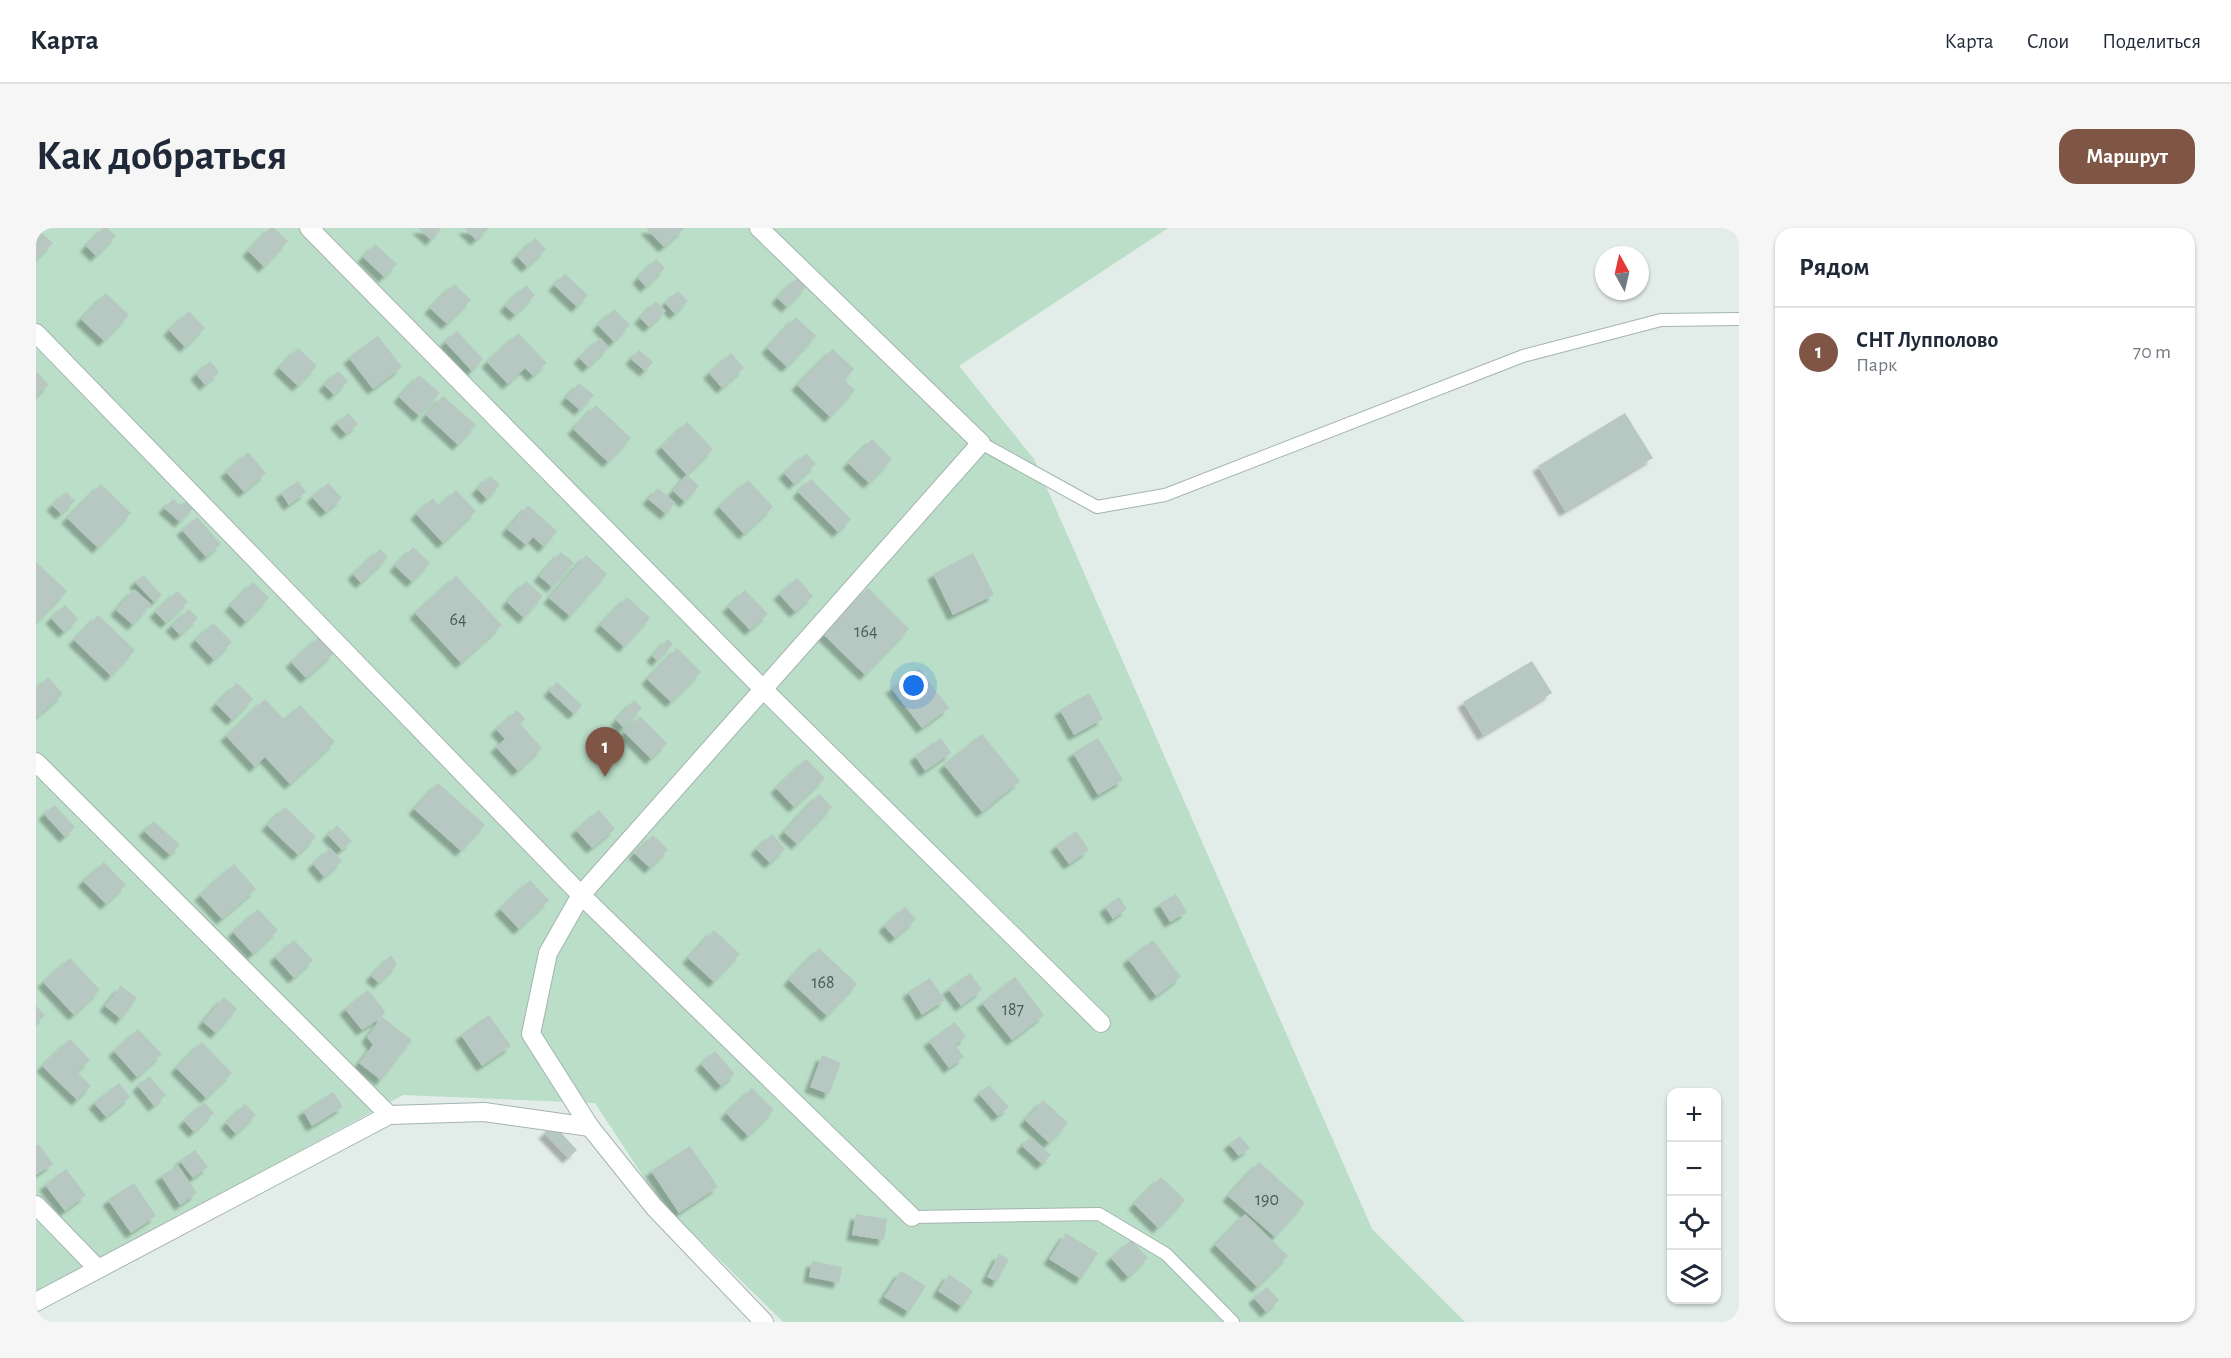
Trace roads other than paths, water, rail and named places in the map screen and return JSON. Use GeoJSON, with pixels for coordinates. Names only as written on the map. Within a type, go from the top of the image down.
{"type":"FeatureCollection","features":[{"type":"Feature","properties":{"kind":"street"},"geometry":{"type":"LineString","coordinates":[[309,228],[763,689],[1101,1023]]}},
{"type":"Feature","properties":{"kind":"street"},"geometry":{"type":"LineString","coordinates":[[759,228],[981,444],[580,895],[548,953],[531,1034],[590,1127],[654,1207],[764,1322]]}},
{"type":"Feature","properties":{"kind":"street"},"geometry":{"type":"LineString","coordinates":[[36,333],[580,895],[912,1217]]}},
{"type":"Feature","properties":{"kind":"street"},"geometry":{"type":"LineString","coordinates":[[36,762],[389,1115]]}},
{"type":"Feature","properties":{"kind":"street"},"geometry":{"type":"LineString","coordinates":[[36,1302],[389,1115],[484,1112],[590,1127]]}},
{"type":"Feature","properties":{"kind":"street"},"geometry":{"type":"LineString","coordinates":[[36,1205],[98,1269]]}},
{"type":"Feature","properties":{"kind":"lane"},"geometry":{"type":"LineString","coordinates":[[981,444],[1097,507],[1165,495],[1523,356],[1661,320],[1739,319]]}},
{"type":"Feature","properties":{"kind":"lane"},"geometry":{"type":"LineString","coordinates":[[912,1217],[1099,1214],[1166,1254],[1233,1322]]}},
{"type":"Feature","properties":{"kind":"place","name":"СНТ Лупполово"},"geometry":{"type":"Point","coordinates":[605,777]}}]}
